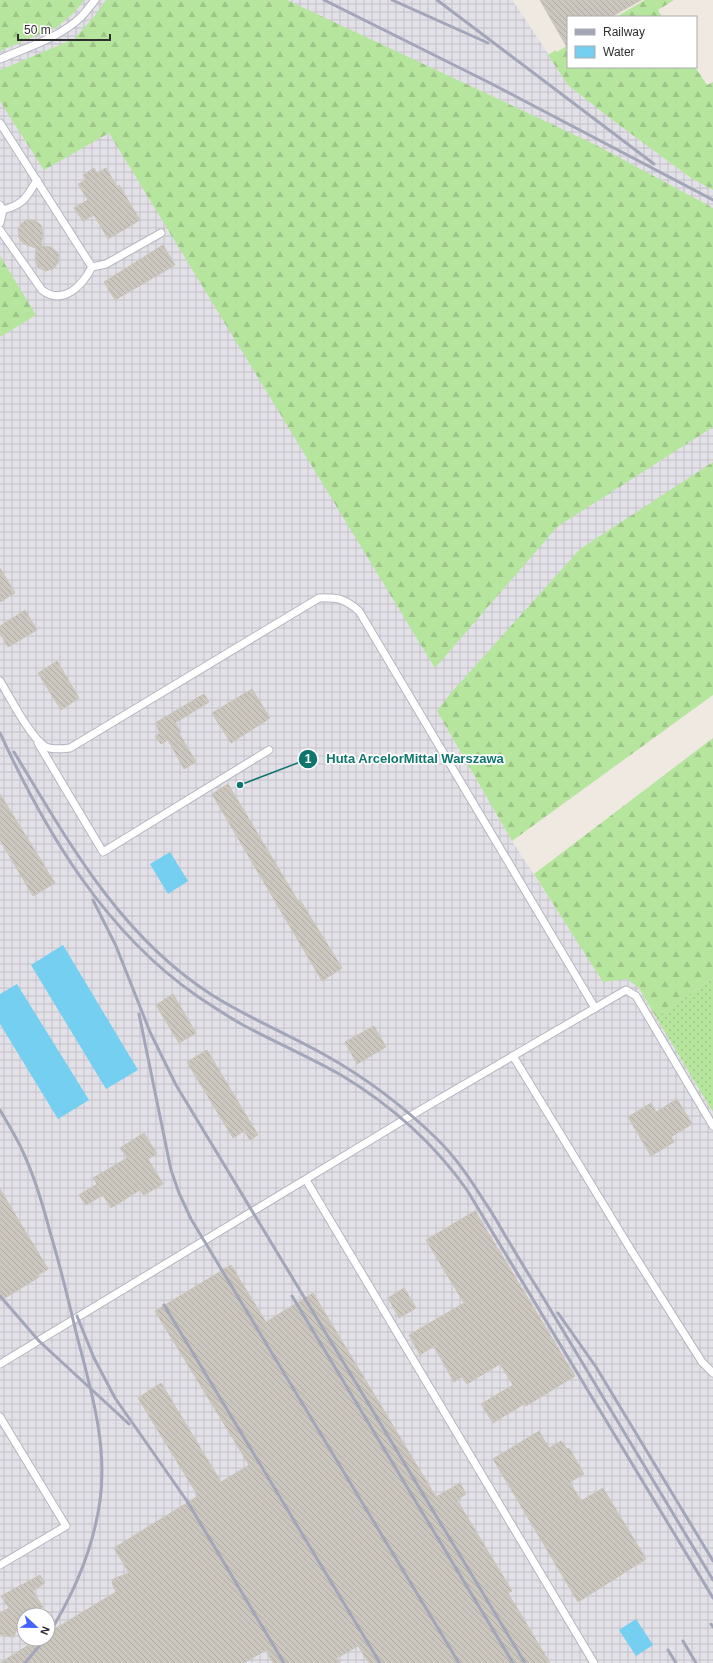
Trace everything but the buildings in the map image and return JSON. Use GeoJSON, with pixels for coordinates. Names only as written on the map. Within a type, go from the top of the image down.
{"type":"FeatureCollection","features":[{"type":"Feature","properties":{"kind":"lane"},"geometry":{"type":"LineString","coordinates":[[0,59],[54,36],[67,28],[81,17],[95,0]]}},
{"type":"Feature","properties":{"kind":"lane"},"geometry":{"type":"LineString","coordinates":[[0,123],[92,267]]}},
{"type":"Feature","properties":{"kind":"lane"},"geometry":{"type":"LineString","coordinates":[[0,223],[2,207],[16,206],[27,197],[37,180]]}},
{"type":"Feature","properties":{"kind":"lane"},"geometry":{"type":"LineString","coordinates":[[0,230],[42,290],[49,296],[61,296],[77,289],[92,267],[106,264],[161,233]]}},
{"type":"Feature","properties":{"kind":"lane"},"geometry":{"type":"LineString","coordinates":[[37,741],[47,747],[59,750],[70,748],[319,598],[333,597],[347,601],[359,611],[595,1008]]}},
{"type":"Feature","properties":{"kind":"lane"},"geometry":{"type":"LineString","coordinates":[[0,681],[103,852],[269,750]]}},
{"type":"Feature","properties":{"kind":"lane"},"geometry":{"type":"LineString","coordinates":[[0,1364],[513,1056],[626,990],[636,996],[713,1126]]}},
{"type":"Feature","properties":{"kind":"lane"},"geometry":{"type":"LineString","coordinates":[[513,1056],[702,1362],[713,1373]]}},
{"type":"Feature","properties":{"kind":"lane"},"geometry":{"type":"LineString","coordinates":[[306,1180],[594,1663]]}},
{"type":"Feature","properties":{"kind":"lane"},"geometry":{"type":"LineString","coordinates":[[0,1417],[66,1526],[0,1565]]}},
{"type":"Feature","properties":{"kind":"shaded area"},"geometry":{"type":"Polygon","coordinates":[[[0,0],[512,0],[569,85],[611,119],[691,178],[713,190],[713,568],[447,729],[512,841],[603,981],[627,978],[639,988],[713,1112],[713,1663],[0,1663],[0,0]]]}},
{"type":"Feature","properties":{"kind":"green space"},"geometry":{"type":"Polygon","coordinates":[[[0,0],[84,0],[75,12],[57,27],[0,51],[0,0]]]}},
{"type":"Feature","properties":{"kind":"green space"},"geometry":{"type":"Polygon","coordinates":[[[106,0],[287,0],[594,144],[713,208],[713,427],[557,527],[435,668],[109,133],[44,170],[0,101],[0,70],[74,39],[93,18],[106,0]]]}},
{"type":"Feature","properties":{"kind":"green space"},"geometry":{"type":"Polygon","coordinates":[[[645,0],[674,0],[658,10],[661,16],[618,16],[645,0]]]}},
{"type":"Feature","properties":{"kind":"green space"},"geometry":{"type":"Polygon","coordinates":[[[567,46],[567,68],[696,68],[707,85],[713,82],[713,190],[691,178],[568,85],[548,55],[556,50],[557,52],[567,46]]]}},
{"type":"Feature","properties":{"kind":"green space"},"geometry":{"type":"Polygon","coordinates":[[[0,256],[36,315],[0,337],[0,256]]]}},
{"type":"Feature","properties":{"kind":"green space"},"geometry":{"type":"Polygon","coordinates":[[[713,462],[713,695],[512,841],[437,711],[450,694],[580,549],[713,462]]]}},
{"type":"Feature","properties":{"kind":"green space"},"geometry":{"type":"Polygon","coordinates":[[[713,738],[713,978],[656,1017],[639,988],[627,979],[603,982],[534,874],[713,738]]]}},
{"type":"Feature","properties":{"kind":"green space"},"geometry":{"type":"Polygon","coordinates":[[[713,978],[713,1112],[656,1017],[713,978]]]}},
{"type":"Feature","properties":{"kind":"water"},"geometry":{"type":"Polygon","coordinates":[[[170,852],[188,881],[168,894],[150,864],[170,852]]]}},
{"type":"Feature","properties":{"kind":"water"},"geometry":{"type":"Polygon","coordinates":[[[63,945],[138,1070],[106,1089],[31,965],[63,945]]]}},
{"type":"Feature","properties":{"kind":"water"},"geometry":{"type":"Polygon","coordinates":[[[17,984],[89,1100],[58,1119],[0,1024],[0,994],[17,984]]]}},
{"type":"Feature","properties":{"kind":"water"},"geometry":{"type":"Polygon","coordinates":[[[636,1619],[653,1645],[636,1656],[619,1630],[636,1619]]]}},
{"type":"Feature","properties":{"kind":"railway"},"geometry":{"type":"LineString","coordinates":[[324,0],[492,84],[713,200]]}},
{"type":"Feature","properties":{"kind":"railway"},"geometry":{"type":"LineString","coordinates":[[392,0],[488,43]]}},
{"type":"Feature","properties":{"kind":"railway"},"geometry":{"type":"LineString","coordinates":[[437,0],[654,164]]}},
{"type":"Feature","properties":{"kind":"railway"},"geometry":{"type":"LineString","coordinates":[[0,733],[37,807],[58,843],[81,878],[106,911],[134,942],[164,970],[197,996],[220,1011],[243,1025],[341,1075],[377,1099],[410,1126],[440,1156],[467,1190],[713,1598]]}},
{"type":"Feature","properties":{"kind":"railway"},"geometry":{"type":"LineString","coordinates":[[14,752],[55,820],[99,886],[123,916],[150,945],[179,971],[212,995],[325,1055],[355,1073],[410,1114],[453,1156],[468,1176],[495,1218],[713,1580]]}},
{"type":"Feature","properties":{"kind":"railway"},"geometry":{"type":"LineString","coordinates":[[93,900],[116,946],[150,1032],[176,1085],[525,1663]]}},
{"type":"Feature","properties":{"kind":"railway"},"geometry":{"type":"LineString","coordinates":[[139,1014],[171,1170],[179,1193],[191,1219],[459,1663]]}},
{"type":"Feature","properties":{"kind":"railway"},"geometry":{"type":"LineString","coordinates":[[0,1110],[18,1142],[27,1162],[45,1212],[92,1394],[100,1437],[102,1479],[100,1501],[93,1536],[81,1571],[66,1604],[56,1621]]}},
{"type":"Feature","properties":{"kind":"railway"},"geometry":{"type":"LineString","coordinates":[[0,1296],[39,1341],[129,1424]]}},
{"type":"Feature","properties":{"kind":"railway"},"geometry":{"type":"LineString","coordinates":[[292,1296],[513,1663]]}},
{"type":"Feature","properties":{"kind":"railway"},"geometry":{"type":"LineString","coordinates":[[164,1305],[380,1663]]}},
{"type":"Feature","properties":{"kind":"railway"},"geometry":{"type":"LineString","coordinates":[[558,1313],[596,1367],[713,1561]]}},
{"type":"Feature","properties":{"kind":"railway"},"geometry":{"type":"LineString","coordinates":[[77,1316],[94,1358],[115,1398],[187,1501],[284,1663]]}},
{"type":"Feature","properties":{"kind":"railway"},"geometry":{"type":"LineString","coordinates":[[683,1641],[696,1663]]}},
{"type":"Feature","properties":{"kind":"railway"},"geometry":{"type":"LineString","coordinates":[[25,1663],[38,1647]]}},
{"type":"Feature","properties":{"kind":"railway"},"geometry":{"type":"LineString","coordinates":[[668,1650],[676,1663]]}},
{"type":"Feature","properties":{"kind":"place","name":"Huta ArcelorMittal Warszawa"},"geometry":{"type":"Point","coordinates":[240,785]}}]}
